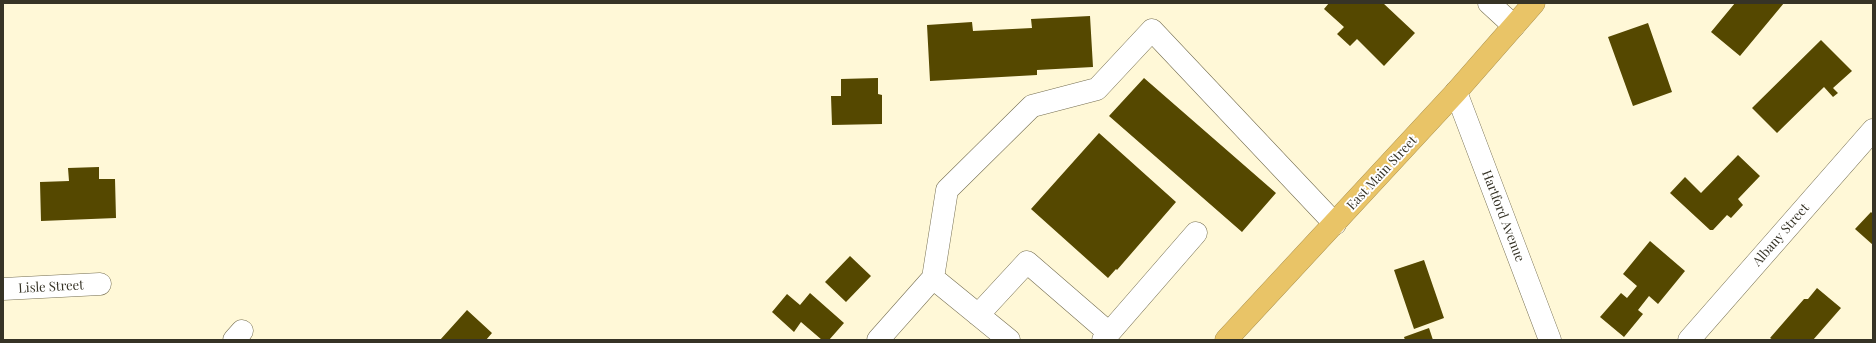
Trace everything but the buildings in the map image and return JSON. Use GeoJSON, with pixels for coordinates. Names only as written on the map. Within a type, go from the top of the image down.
{"type":"FeatureCollection","features":[{"type":"Feature","properties":{"kind":"highway","name":"East Main Street"},"geometry":{"type":"LineString","coordinates":[[1226,340],[1456,92],[1534,3]]}},
{"type":"Feature","properties":{"kind":"street"},"geometry":{"type":"LineString","coordinates":[[1489,3],[1514,26]]}},
{"type":"Feature","properties":{"kind":"street"},"geometry":{"type":"LineString","coordinates":[[878,340],[933,278],[947,190],[1032,106],[1097,89],[1152,30],[1335,224]]}},
{"type":"Feature","properties":{"kind":"street","name":"Hartford Avenue"},"geometry":{"type":"LineString","coordinates":[[1456,92],[1550,340]]}},
{"type":"Feature","properties":{"kind":"street","name":"Albany Street"},"geometry":{"type":"LineString","coordinates":[[1689,340],[1873,130]]}},
{"type":"Feature","properties":{"kind":"street"},"geometry":{"type":"LineString","coordinates":[[978,315],[1027,262],[1106,337],[1196,233]]}},
{"type":"Feature","properties":{"kind":"street"},"geometry":{"type":"LineString","coordinates":[[933,278],[1009,340]]}},
{"type":"Feature","properties":{"kind":"street","name":"Lisle Street"},"geometry":{"type":"LineString","coordinates":[[3,289],[100,284]]}}]}
